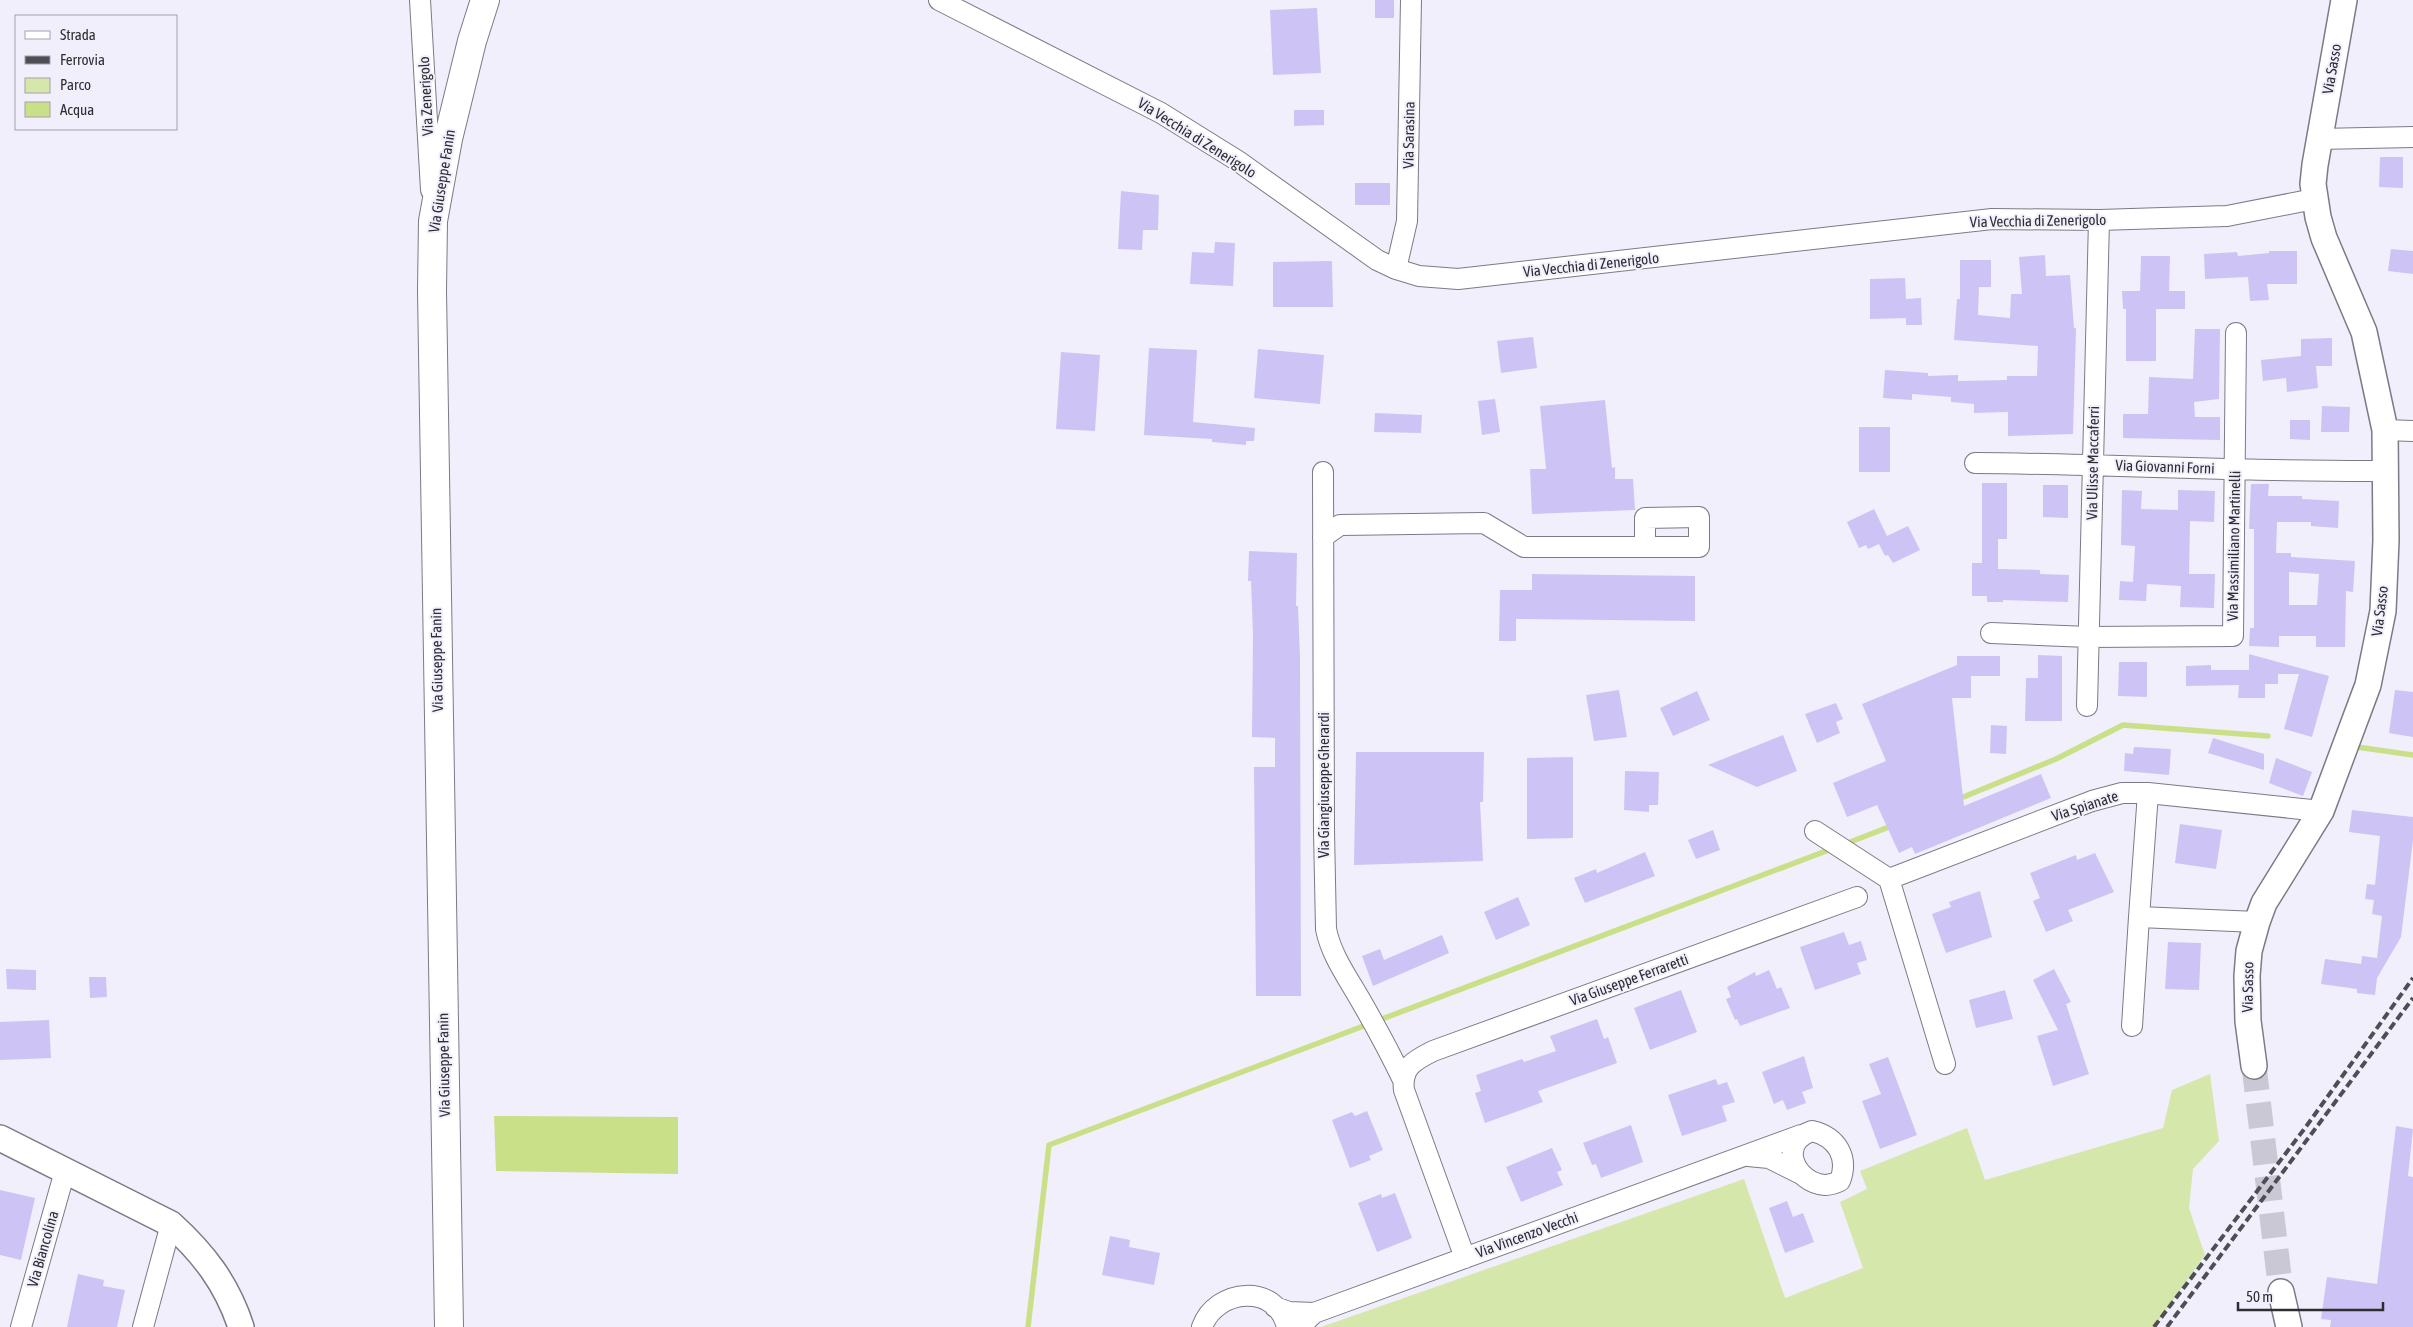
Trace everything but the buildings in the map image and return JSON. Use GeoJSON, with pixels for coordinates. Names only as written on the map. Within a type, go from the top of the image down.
{"type":"FeatureCollection","features":[{"type":"Feature","properties":{"kind":"main road","name":"Via Giuseppe Fanin"},"geometry":{"type":"LineString","coordinates":[[449,1327],[432,301],[433,222],[448,139],[472,41],[485,0]]}},
{"type":"Feature","properties":{"kind":"street","name":"Via Zenerigolo"},"geometry":{"type":"LineString","coordinates":[[420,0],[433,222]]}},
{"type":"Feature","properties":{"kind":"street","name":"Via Vecchia di Zenerigolo"},"geometry":{"type":"LineString","coordinates":[[939,0],[1162,113],[1238,161],[1355,246],[1396,269],[1419,276],[1458,279],[1982,220],[2099,220],[2227,216],[2314,199]]}},
{"type":"Feature","properties":{"kind":"street","name":"Via Sarasina"},"geometry":{"type":"LineString","coordinates":[[1396,269],[1407,221],[1412,0]]}},
{"type":"Feature","properties":{"kind":"street","name":"Via Sasso"},"geometry":{"type":"LineString","coordinates":[[2254,1066],[2248,1022],[2247,976],[2249,951],[2257,922],[2268,897],[2321,811],[2368,685],[2382,611],[2386,540],[2385,430],[2364,332],[2324,238],[2314,199],[2314,165],[2344,0]]}},
{"type":"Feature","properties":{"kind":"street"},"geometry":{"type":"LineString","coordinates":[[2319,138],[2413,137]]}},
{"type":"Feature","properties":{"kind":"street","name":"Via Ulisse Maccaferri"},"geometry":{"type":"LineString","coordinates":[[2087,706],[2099,220]]}},
{"type":"Feature","properties":{"kind":"street","name":"Via Massimiliano Martinelli"},"geometry":{"type":"LineString","coordinates":[[1991,634],[2089,637],[2233,636],[2236,334]]}},
{"type":"Feature","properties":{"kind":"street"},"geometry":{"type":"LineString","coordinates":[[2385,430],[2413,432]]}},
{"type":"Feature","properties":{"kind":"street","name":"Via Giovanni Forni"},"geometry":{"type":"LineString","coordinates":[[1975,464],[2093,464],[2235,469],[2385,471]]}},
{"type":"Feature","properties":{"kind":"street","name":"Via Giangiuseppe Gherardi"},"geometry":{"type":"LineString","coordinates":[[1323,472],[1326,929],[1329,943],[1404,1075],[1407,1099],[1465,1258]]}},
{"type":"Feature","properties":{"kind":"street"},"geometry":{"type":"LineString","coordinates":[[1323,537],[1340,525],[1484,523],[1524,547],[1645,547]]}},
{"type":"Feature","properties":{"kind":"street","name":"Via Spianate"},"geometry":{"type":"LineString","coordinates":[[1889,879],[2092,800],[2122,793],[2321,811]]}},
{"type":"Feature","properties":{"kind":"street"},"geometry":{"type":"LineString","coordinates":[[2132,1026],[2148,794]]}},
{"type":"Feature","properties":{"kind":"street"},"geometry":{"type":"LineString","coordinates":[[1822,836],[1889,879],[1946,1064]]}},
{"type":"Feature","properties":{"kind":"street","name":"Via Giuseppe Ferraretti"},"geometry":{"type":"LineString","coordinates":[[1404,1075],[1413,1061],[1433,1051],[1857,897]]}},
{"type":"Feature","properties":{"kind":"street"},"geometry":{"type":"LineString","coordinates":[[2140,917],[2257,922]]}},
{"type":"Feature","properties":{"kind":"street"},"geometry":{"type":"LineString","coordinates":[[1812,1131],[1823,1134],[1832,1141],[1841,1154],[1845,1169],[1840,1182],[1826,1185],[1814,1182],[1801,1174],[1792,1153],[1801,1135],[1812,1131]]}},
{"type":"Feature","properties":{"kind":"street","name":"Via Vincenzo Vecchi"},"geometry":{"type":"LineString","coordinates":[[1202,1327],[1205,1318],[1215,1306],[1232,1296],[1250,1295],[1262,1298],[1275,1307],[1307,1320],[1465,1258],[1801,1135]]}},
{"type":"Feature","properties":{"kind":"street"},"geometry":{"type":"LineString","coordinates":[[0,1138],[171,1224],[193,1245],[216,1274],[232,1300],[241,1327]]}},
{"type":"Feature","properties":{"kind":"street","name":"Via Vincenzo Vecchi"},"geometry":{"type":"LineString","coordinates":[[1741,1156],[1769,1158],[1801,1174]]}},
{"type":"Feature","properties":{"kind":"street","name":"Via Biancolina"},"geometry":{"type":"LineString","coordinates":[[21,1327],[65,1171]]}},
{"type":"Feature","properties":{"kind":"street"},"geometry":{"type":"LineString","coordinates":[[143,1327],[171,1224]]}},
{"type":"Feature","properties":{"kind":"street"},"geometry":{"type":"LineString","coordinates":[[2280,1327],[2281,1292],[2288,1327]]}},
{"type":"Feature","properties":{"kind":"street"},"geometry":{"type":"LineString","coordinates":[[1275,1307],[1287,1327]]}},
{"type":"Feature","properties":{"kind":"green space"},"geometry":{"type":"Polygon","coordinates":[[[2210,1074],[2219,1141],[2193,1169],[2189,1208],[2205,1255],[2154,1327],[1321,1327],[1744,1179],[1785,1298],[1863,1268],[1840,1202],[1867,1189],[1860,1171],[1967,1128],[1985,1180],[2163,1128],[2172,1090],[2210,1074]]]}},
{"type":"Feature","properties":{"kind":"water"},"geometry":{"type":"Polygon","coordinates":[[[494,1116],[678,1117],[678,1174],[496,1171],[494,1116]]]}},
{"type":"Feature","properties":{"kind":"waterway"},"geometry":{"type":"LineString","coordinates":[[1956,800],[2056,759],[2123,725],[2268,736]]}},
{"type":"Feature","properties":{"kind":"waterway"},"geometry":{"type":"LineString","coordinates":[[2357,747],[2413,755]]}},
{"type":"Feature","properties":{"kind":"waterway"},"geometry":{"type":"LineString","coordinates":[[1845,844],[1894,825]]}},
{"type":"Feature","properties":{"kind":"waterway"},"geometry":{"type":"LineString","coordinates":[[1028,1327],[1049,1145],[1834,848]]}},
{"type":"Feature","properties":{"kind":"tunnel"},"geometry":{"type":"LineString","coordinates":[[2254,1066],[2281,1292]]}},
{"type":"Feature","properties":{"kind":"railway"},"geometry":{"type":"LineString","coordinates":[[2154,1327],[2305,1128],[2413,978]]}},
{"type":"Feature","properties":{"kind":"railway"},"geometry":{"type":"LineString","coordinates":[[2167,1327],[2413,998]]}}]}
